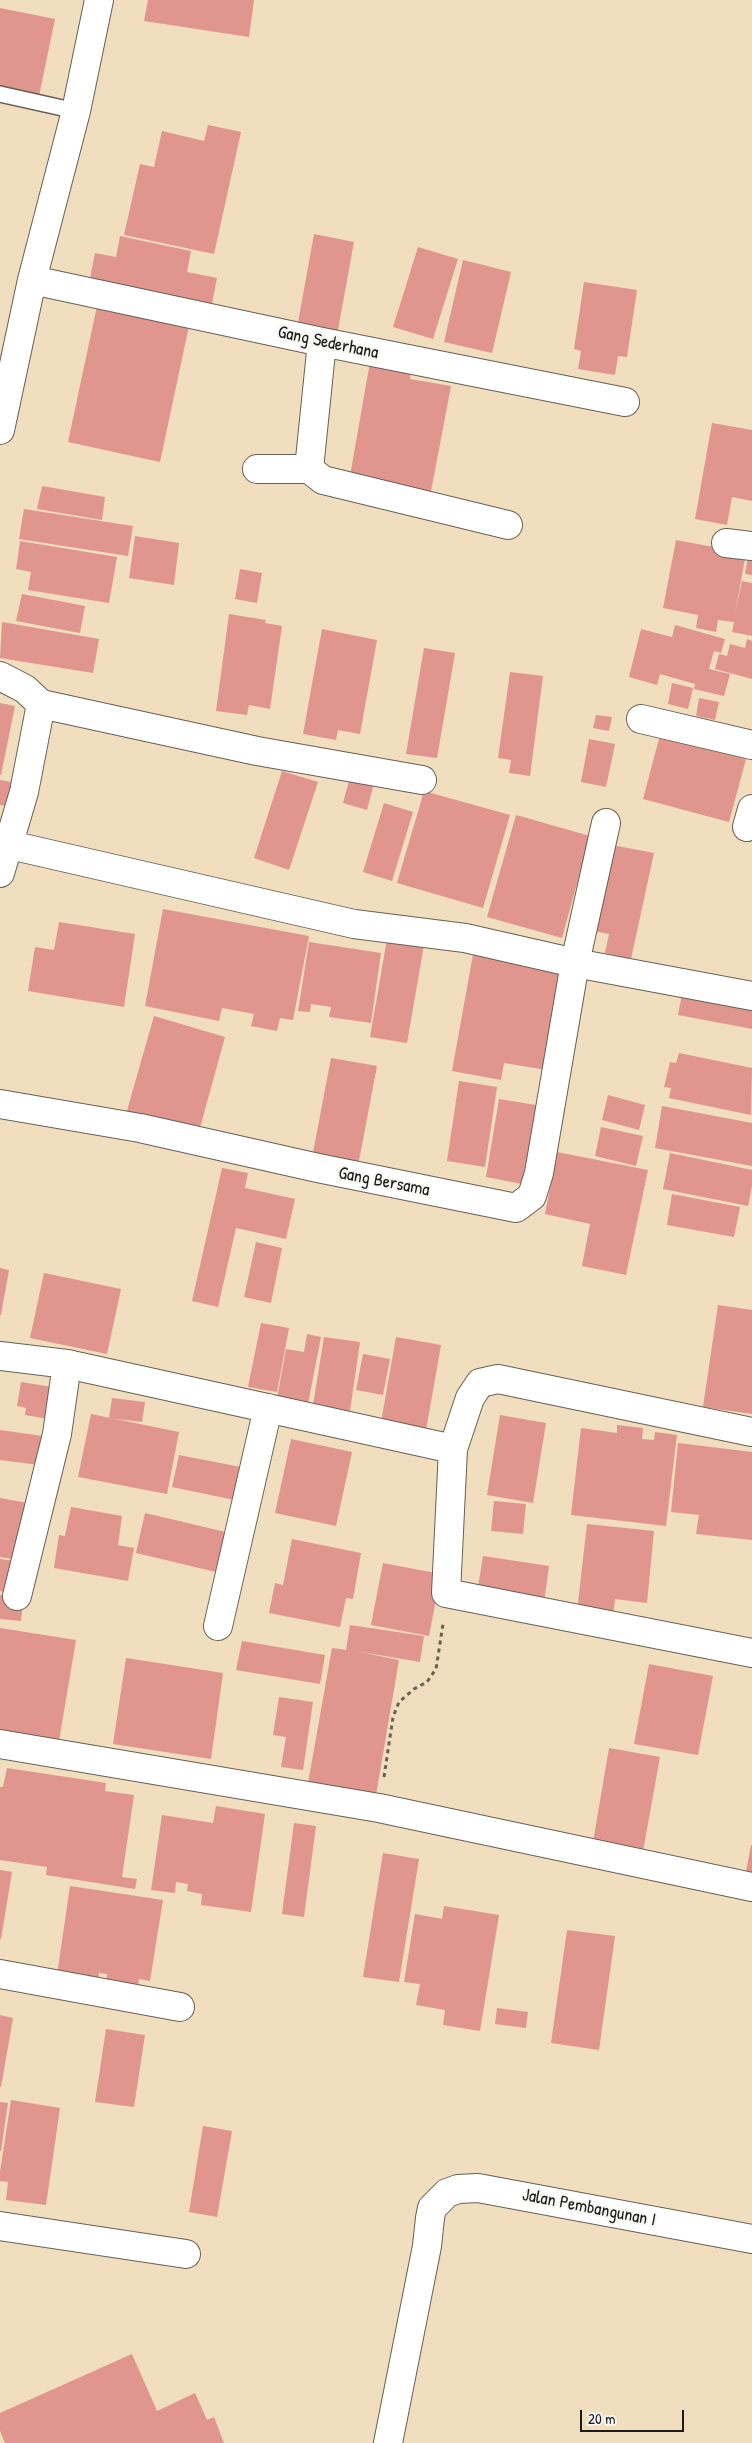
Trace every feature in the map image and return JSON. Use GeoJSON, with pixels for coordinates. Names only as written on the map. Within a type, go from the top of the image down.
{"type":"FeatureCollection","features":[{"type":"Feature","properties":{"kind":"street"},"geometry":{"type":"LineString","coordinates":[[0,430],[32,280],[76,111],[99,0]]}},
{"type":"Feature","properties":{"kind":"street","name":"Gang Sederhana"},"geometry":{"type":"LineString","coordinates":[[32,280],[322,342],[625,402]]}},
{"type":"Feature","properties":{"kind":"street"},"geometry":{"type":"LineString","coordinates":[[309,469],[322,342]]}},
{"type":"Feature","properties":{"kind":"street"},"geometry":{"type":"LineString","coordinates":[[257,469],[309,469],[323,480],[508,525]]}},
{"type":"Feature","properties":{"kind":"street"},"geometry":{"type":"LineString","coordinates":[[0,676],[25,690],[41,704],[257,751],[422,780]]}},
{"type":"Feature","properties":{"kind":"street"},"geometry":{"type":"LineString","coordinates":[[0,872],[9,828],[24,792],[41,704]]}},
{"type":"Feature","properties":{"kind":"street"},"geometry":{"type":"LineString","coordinates":[[641,719],[752,744]]}},
{"type":"Feature","properties":{"kind":"street","name":"Gang Bersama"},"geometry":{"type":"LineString","coordinates":[[0,1104],[140,1128],[318,1168],[516,1208],[532,1196],[539,1173],[575,963],[606,823]]}},
{"type":"Feature","properties":{"kind":"street"},"geometry":{"type":"LineString","coordinates":[[9,828],[354,924],[465,938],[575,963],[752,996]]}},
{"type":"Feature","properties":{"kind":"street"},"geometry":{"type":"LineString","coordinates":[[0,1356],[67,1364],[453,1449]]}},
{"type":"Feature","properties":{"kind":"street"},"geometry":{"type":"LineString","coordinates":[[17,1596],[57,1434],[67,1364]]}},
{"type":"Feature","properties":{"kind":"street"},"geometry":{"type":"LineString","coordinates":[[752,1432],[498,1379],[480,1383],[470,1398],[453,1449],[446,1593],[752,1653]]}},
{"type":"Feature","properties":{"kind":"street"},"geometry":{"type":"LineString","coordinates":[[218,1626],[268,1408]]}},
{"type":"Feature","properties":{"kind":"street"},"geometry":{"type":"LineString","coordinates":[[0,1744],[379,1808],[752,1887]]}},
{"type":"Feature","properties":{"kind":"street"},"geometry":{"type":"LineString","coordinates":[[0,1974],[180,2007]]}},
{"type":"Feature","properties":{"kind":"street","name":"Jalan Pembangunan I"},"geometry":{"type":"LineString","coordinates":[[388,2443],[427,2246],[432,2208],[447,2193],[478,2188],[752,2240]]}},
{"type":"Feature","properties":{"kind":"street"},"geometry":{"type":"LineString","coordinates":[[0,2226],[186,2254]]}},
{"type":"Feature","properties":{"kind":"lane"},"geometry":{"type":"LineString","coordinates":[[0,94],[76,111]]}},
{"type":"Feature","properties":{"kind":"path"},"geometry":{"type":"LineString","coordinates":[[379,1808],[393,1717],[399,1702],[414,1689],[427,1682],[436,1668],[446,1593]]}},
{"type":"Feature","properties":{"kind":"building"},"geometry":{"type":"Polygon","coordinates":[[[148,0],[254,0],[249,37],[144,21],[148,0]]]}},
{"type":"Feature","properties":{"kind":"building"},"geometry":{"type":"Polygon","coordinates":[[[0,8],[55,19],[39,96],[0,89],[0,8]]]}},
{"type":"Feature","properties":{"kind":"building"},"geometry":{"type":"Polygon","coordinates":[[[208,125],[241,132],[214,254],[124,235],[140,164],[154,167],[162,131],[204,141],[208,125]]]}},
{"type":"Feature","properties":{"kind":"building"},"geometry":{"type":"Polygon","coordinates":[[[314,234],[354,242],[337,335],[297,328],[314,234]]]}},
{"type":"Feature","properties":{"kind":"building"},"geometry":{"type":"Polygon","coordinates":[[[120,236],[191,251],[187,272],[217,278],[211,309],[89,284],[95,253],[116,257],[120,236]]]}},
{"type":"Feature","properties":{"kind":"building"},"geometry":{"type":"Polygon","coordinates":[[[418,247],[458,259],[433,339],[393,327],[418,247]]]}},
{"type":"Feature","properties":{"kind":"building"},"geometry":{"type":"Polygon","coordinates":[[[463,260],[511,272],[492,353],[444,342],[463,260]]]}},
{"type":"Feature","properties":{"kind":"building"},"geometry":{"type":"Polygon","coordinates":[[[584,282],[637,290],[627,357],[618,356],[615,375],[578,369],[581,351],[574,349],[584,282]]]}},
{"type":"Feature","properties":{"kind":"building"},"geometry":{"type":"Polygon","coordinates":[[[97,306],[189,326],[160,462],[68,442],[97,306]]]}},
{"type":"Feature","properties":{"kind":"building"},"geometry":{"type":"Polygon","coordinates":[[[370,362],[411,370],[410,379],[451,386],[431,491],[350,476],[370,362]]]}},
{"type":"Feature","properties":{"kind":"building"},"geometry":{"type":"Polygon","coordinates":[[[712,423],[752,430],[752,501],[732,497],[727,525],[695,519],[712,423]]]}},
{"type":"Feature","properties":{"kind":"building"},"geometry":{"type":"Polygon","coordinates":[[[42,486],[105,497],[102,520],[37,509],[42,486]]]}},
{"type":"Feature","properties":{"kind":"building"},"geometry":{"type":"Polygon","coordinates":[[[24,509],[133,526],[128,556],[19,539],[24,509]]]}},
{"type":"Feature","properties":{"kind":"building"},"geometry":{"type":"Polygon","coordinates":[[[135,536],[179,543],[174,585],[129,578],[135,536]]]}},
{"type":"Feature","properties":{"kind":"building"},"geometry":{"type":"Polygon","coordinates":[[[676,540],[746,553],[735,614],[742,581],[752,583],[752,636],[732,632],[734,622],[718,620],[716,632],[696,628],[698,615],[663,608],[676,540]]]}},
{"type":"Feature","properties":{"kind":"building"},"geometry":{"type":"Polygon","coordinates":[[[20,541],[117,557],[109,603],[28,590],[31,572],[16,569],[20,541]]]}},
{"type":"Feature","properties":{"kind":"building"},"geometry":{"type":"Polygon","coordinates":[[[749,550],[752,550],[752,575],[745,574],[749,550]]]}},
{"type":"Feature","properties":{"kind":"building"},"geometry":{"type":"Polygon","coordinates":[[[240,569],[262,573],[257,603],[235,599],[240,569]]]}},
{"type":"Feature","properties":{"kind":"building"},"geometry":{"type":"Polygon","coordinates":[[[22,594],[85,606],[80,633],[16,621],[22,594]]]}},
{"type":"Feature","properties":{"kind":"building"},"geometry":{"type":"Polygon","coordinates":[[[229,614],[266,620],[265,623],[282,626],[270,709],[249,705],[247,715],[216,711],[229,614]]]}},
{"type":"Feature","properties":{"kind":"building"},"geometry":{"type":"Polygon","coordinates":[[[2,622],[99,639],[93,673],[0,658],[2,622]]]}},
{"type":"Feature","properties":{"kind":"building"},"geometry":{"type":"Polygon","coordinates":[[[675,625],[725,639],[721,653],[714,651],[709,669],[730,674],[724,696],[694,689],[695,684],[660,674],[657,685],[629,677],[641,629],[672,637],[675,625]]]}},
{"type":"Feature","properties":{"kind":"building"},"geometry":{"type":"Polygon","coordinates":[[[322,629],[377,640],[360,734],[338,730],[336,740],[303,734],[322,629]]]}},
{"type":"Feature","properties":{"kind":"building"},"geometry":{"type":"Polygon","coordinates":[[[747,639],[752,641],[752,679],[715,669],[719,654],[727,656],[730,644],[745,648],[747,639]]]}},
{"type":"Feature","properties":{"kind":"building"},"geometry":{"type":"Polygon","coordinates":[[[424,648],[455,653],[437,758],[406,754],[424,648]]]}},
{"type":"Feature","properties":{"kind":"building"},"geometry":{"type":"Polygon","coordinates":[[[510,672],[543,676],[530,776],[509,773],[511,760],[498,758],[510,672]]]}},
{"type":"Feature","properties":{"kind":"building"},"geometry":{"type":"Polygon","coordinates":[[[672,683],[693,688],[688,709],[668,704],[672,683]]]}},
{"type":"Feature","properties":{"kind":"building"},"geometry":{"type":"Polygon","coordinates":[[[699,698],[719,702],[715,720],[696,716],[699,698]]]}},
{"type":"Feature","properties":{"kind":"building"},"geometry":{"type":"Polygon","coordinates":[[[0,703],[15,706],[1,775],[0,775],[0,703]]]}},
{"type":"Feature","properties":{"kind":"building"},"geometry":{"type":"Polygon","coordinates":[[[596,715],[612,717],[609,731],[593,728],[596,715]]]}},
{"type":"Feature","properties":{"kind":"building"},"geometry":{"type":"Polygon","coordinates":[[[660,735],[746,759],[729,822],[643,799],[660,735]]]}},
{"type":"Feature","properties":{"kind":"building"},"geometry":{"type":"Polygon","coordinates":[[[589,739],[615,744],[606,787],[581,782],[589,739]]]}},
{"type":"Feature","properties":{"kind":"building"},"geometry":{"type":"Polygon","coordinates":[[[282,771],[318,782],[289,870],[254,858],[282,771]]]}},
{"type":"Feature","properties":{"kind":"building"},"geometry":{"type":"Polygon","coordinates":[[[350,777],[374,783],[367,810],[343,803],[350,777]]]}},
{"type":"Feature","properties":{"kind":"building"},"geometry":{"type":"Polygon","coordinates":[[[0,780],[12,782],[7,806],[0,805],[0,780]]]}},
{"type":"Feature","properties":{"kind":"building"},"geometry":{"type":"Polygon","coordinates":[[[424,791],[510,815],[483,908],[397,883],[424,791]]]}},
{"type":"Feature","properties":{"kind":"building"},"geometry":{"type":"Polygon","coordinates":[[[384,803],[413,812],[392,881],[363,872],[384,803]]]}},
{"type":"Feature","properties":{"kind":"building"},"geometry":{"type":"Polygon","coordinates":[[[516,815],[590,836],[562,938],[487,917],[516,815]]]}},
{"type":"Feature","properties":{"kind":"building"},"geometry":{"type":"Polygon","coordinates":[[[612,845],[654,853],[631,959],[605,953],[609,934],[593,931],[612,845]]]}},
{"type":"Feature","properties":{"kind":"building"},"geometry":{"type":"Polygon","coordinates":[[[163,909],[309,936],[293,1020],[280,1018],[277,1031],[251,1026],[254,1014],[222,1008],[219,1021],[145,1006],[163,909]]]}},
{"type":"Feature","properties":{"kind":"building"},"geometry":{"type":"Polygon","coordinates":[[[59,922],[135,934],[124,1007],[28,991],[35,947],[54,950],[59,922]]]}},
{"type":"Feature","properties":{"kind":"building"},"geometry":{"type":"Polygon","coordinates":[[[387,939],[424,945],[407,1043],[370,1037],[387,939]]]}},
{"type":"Feature","properties":{"kind":"building"},"geometry":{"type":"Polygon","coordinates":[[[309,942],[381,953],[371,1023],[329,1017],[331,1007],[311,1004],[310,1012],[298,1011],[309,942]]]}},
{"type":"Feature","properties":{"kind":"building"},"geometry":{"type":"Polygon","coordinates":[[[474,949],[522,957],[521,966],[564,974],[547,1070],[504,1063],[501,1080],[452,1071],[474,949]]]}},
{"type":"Feature","properties":{"kind":"building"},"geometry":{"type":"Polygon","coordinates":[[[683,989],[752,1002],[752,1029],[678,1015],[683,989]]]}},
{"type":"Feature","properties":{"kind":"building"},"geometry":{"type":"Polygon","coordinates":[[[154,1016],[225,1037],[198,1135],[126,1114],[154,1016]]]}},
{"type":"Feature","properties":{"kind":"building"},"geometry":{"type":"Polygon","coordinates":[[[679,1053],[752,1068],[751,1115],[669,1098],[671,1088],[664,1087],[670,1062],[676,1063],[679,1053]]]}},
{"type":"Feature","properties":{"kind":"building"},"geometry":{"type":"Polygon","coordinates":[[[331,1058],[377,1066],[358,1166],[312,1158],[331,1058]]]}},
{"type":"Feature","properties":{"kind":"building"},"geometry":{"type":"Polygon","coordinates":[[[459,1081],[497,1087],[485,1167],[447,1161],[459,1081]]]}},
{"type":"Feature","properties":{"kind":"building"},"geometry":{"type":"Polygon","coordinates":[[[608,1095],[645,1105],[639,1130],[602,1120],[608,1095]]]}},
{"type":"Feature","properties":{"kind":"building"},"geometry":{"type":"Polygon","coordinates":[[[499,1099],[536,1105],[522,1184],[486,1177],[499,1099]]]}},
{"type":"Feature","properties":{"kind":"building"},"geometry":{"type":"Polygon","coordinates":[[[662,1106],[752,1123],[752,1166],[655,1148],[662,1106]]]}},
{"type":"Feature","properties":{"kind":"building"},"geometry":{"type":"Polygon","coordinates":[[[601,1127],[643,1136],[636,1166],[595,1156],[601,1127]]]}},
{"type":"Feature","properties":{"kind":"building"},"geometry":{"type":"Polygon","coordinates":[[[557,1152],[648,1170],[626,1275],[582,1266],[590,1224],[545,1214],[557,1152]]]}},
{"type":"Feature","properties":{"kind":"building"},"geometry":{"type":"Polygon","coordinates":[[[670,1153],[752,1170],[752,1186],[748,1206],[663,1189],[670,1153]]]}},
{"type":"Feature","properties":{"kind":"building"},"geometry":{"type":"Polygon","coordinates":[[[222,1168],[248,1173],[245,1188],[295,1199],[286,1239],[236,1228],[218,1307],[192,1301],[222,1168]]]}},
{"type":"Feature","properties":{"kind":"building"},"geometry":{"type":"Polygon","coordinates":[[[672,1194],[740,1207],[734,1237],[667,1225],[672,1194]]]}},
{"type":"Feature","properties":{"kind":"building"},"geometry":{"type":"Polygon","coordinates":[[[256,1242],[282,1248],[271,1303],[244,1297],[256,1242]]]}},
{"type":"Feature","properties":{"kind":"building"},"geometry":{"type":"Polygon","coordinates":[[[0,1268],[9,1270],[1,1315],[0,1315],[0,1268]]]}},
{"type":"Feature","properties":{"kind":"building"},"geometry":{"type":"Polygon","coordinates":[[[44,1273],[121,1289],[107,1354],[30,1338],[44,1273]]]}},
{"type":"Feature","properties":{"kind":"building"},"geometry":{"type":"Polygon","coordinates":[[[718,1305],[752,1310],[752,1414],[703,1407],[718,1305]]]}},
{"type":"Feature","properties":{"kind":"building"},"geometry":{"type":"Polygon","coordinates":[[[261,1323],[289,1328],[277,1392],[248,1387],[261,1323]]]}},
{"type":"Feature","properties":{"kind":"building"},"geometry":{"type":"Polygon","coordinates":[[[307,1334],[321,1337],[307,1409],[276,1404],[286,1349],[304,1352],[307,1334]]]}},
{"type":"Feature","properties":{"kind":"building"},"geometry":{"type":"Polygon","coordinates":[[[324,1337],[360,1342],[350,1411],[313,1405],[324,1337]]]}},
{"type":"Feature","properties":{"kind":"building"},"geometry":{"type":"Polygon","coordinates":[[[396,1337],[441,1345],[425,1436],[380,1428],[396,1337]]]}},
{"type":"Feature","properties":{"kind":"building"},"geometry":{"type":"Polygon","coordinates":[[[363,1354],[390,1359],[383,1395],[356,1390],[363,1354]]]}},
{"type":"Feature","properties":{"kind":"building"},"geometry":{"type":"Polygon","coordinates":[[[21,1382],[59,1388],[54,1420],[25,1415],[26,1408],[17,1406],[21,1382]]]}},
{"type":"Feature","properties":{"kind":"building"},"geometry":{"type":"Polygon","coordinates":[[[112,1398],[145,1402],[142,1422],[109,1418],[112,1398]]]}},
{"type":"Feature","properties":{"kind":"building"},"geometry":{"type":"Polygon","coordinates":[[[91,1414],[179,1432],[167,1494],[78,1477],[91,1414]]]}},
{"type":"Feature","properties":{"kind":"building"},"geometry":{"type":"Polygon","coordinates":[[[500,1415],[546,1423],[533,1503],[487,1495],[500,1415]]]}},
{"type":"Feature","properties":{"kind":"building"},"geometry":{"type":"Polygon","coordinates":[[[617,1425],[643,1428],[642,1439],[654,1440],[655,1432],[677,1435],[666,1526],[571,1515],[581,1428],[617,1433],[617,1425]]]}},
{"type":"Feature","properties":{"kind":"building"},"geometry":{"type":"Polygon","coordinates":[[[0,1430],[50,1437],[46,1466],[0,1460],[0,1430]]]}},
{"type":"Feature","properties":{"kind":"building"},"geometry":{"type":"Polygon","coordinates":[[[291,1439],[352,1452],[336,1526],[275,1513],[291,1439]]]}},
{"type":"Feature","properties":{"kind":"building"},"geometry":{"type":"Polygon","coordinates":[[[678,1443],[752,1452],[752,1540],[696,1534],[699,1515],[671,1512],[678,1443]]]}},
{"type":"Feature","properties":{"kind":"building"},"geometry":{"type":"Polygon","coordinates":[[[179,1455],[246,1468],[239,1501],[172,1487],[179,1455]]]}},
{"type":"Feature","properties":{"kind":"building"},"geometry":{"type":"Polygon","coordinates":[[[0,1498],[33,1504],[23,1561],[0,1557],[0,1498]]]}},
{"type":"Feature","properties":{"kind":"building"},"geometry":{"type":"Polygon","coordinates":[[[494,1501],[526,1504],[523,1534],[491,1531],[494,1501]]]}},
{"type":"Feature","properties":{"kind":"building"},"geometry":{"type":"Polygon","coordinates":[[[71,1507],[122,1516],[118,1545],[134,1548],[128,1581],[54,1568],[59,1535],[65,1536],[71,1507]]]}},
{"type":"Feature","properties":{"kind":"building"},"geometry":{"type":"Polygon","coordinates":[[[145,1513],[230,1533],[220,1573],[136,1553],[145,1513]]]}},
{"type":"Feature","properties":{"kind":"building"},"geometry":{"type":"Polygon","coordinates":[[[587,1524],[654,1531],[647,1603],[615,1599],[613,1616],[577,1612],[587,1524]]]}},
{"type":"Feature","properties":{"kind":"building"},"geometry":{"type":"Polygon","coordinates":[[[292,1539],[361,1553],[353,1599],[346,1598],[340,1627],[269,1613],[275,1583],[283,1585],[292,1539]]]}},
{"type":"Feature","properties":{"kind":"building"},"geometry":{"type":"Polygon","coordinates":[[[483,1556],[549,1566],[544,1603],[477,1593],[483,1556]]]}},
{"type":"Feature","properties":{"kind":"building"},"geometry":{"type":"Polygon","coordinates":[[[0,1559],[16,1561],[11,1593],[0,1591],[0,1559]]]}},
{"type":"Feature","properties":{"kind":"building"},"geometry":{"type":"Polygon","coordinates":[[[383,1563],[441,1574],[429,1636],[371,1625],[383,1563]]]}},
{"type":"Feature","properties":{"kind":"building"},"geometry":{"type":"Polygon","coordinates":[[[0,1595],[4,1595],[3,1600],[23,1602],[21,1621],[0,1619],[0,1595]]]}},
{"type":"Feature","properties":{"kind":"building"},"geometry":{"type":"Polygon","coordinates":[[[350,1625],[424,1636],[420,1662],[355,1651],[399,1660],[376,1795],[308,1783],[332,1648],[346,1650],[350,1625]]]}},
{"type":"Feature","properties":{"kind":"building"},"geometry":{"type":"Polygon","coordinates":[[[0,1628],[76,1640],[59,1741],[0,1732],[0,1628]]]}},
{"type":"Feature","properties":{"kind":"building"},"geometry":{"type":"Polygon","coordinates":[[[242,1641],[325,1655],[320,1684],[236,1670],[242,1641]]]}},
{"type":"Feature","properties":{"kind":"building"},"geometry":{"type":"Polygon","coordinates":[[[126,1658],[223,1673],[211,1759],[113,1744],[126,1658]]]}},
{"type":"Feature","properties":{"kind":"building"},"geometry":{"type":"Polygon","coordinates":[[[649,1664],[713,1676],[698,1755],[634,1744],[649,1664]]]}},
{"type":"Feature","properties":{"kind":"building"},"geometry":{"type":"Polygon","coordinates":[[[279,1697],[313,1702],[303,1770],[281,1767],[286,1737],[273,1735],[279,1697]]]}},
{"type":"Feature","properties":{"kind":"building"},"geometry":{"type":"Polygon","coordinates":[[[609,1748],[660,1757],[642,1857],[592,1848],[609,1748]]]}},
{"type":"Feature","properties":{"kind":"building"},"geometry":{"type":"Polygon","coordinates":[[[7,1768],[106,1783],[105,1791],[134,1795],[122,1877],[137,1879],[135,1889],[46,1875],[47,1867],[0,1860],[0,1787],[3,1787],[7,1768]]]}},
{"type":"Feature","properties":{"kind":"building"},"geometry":{"type":"Polygon","coordinates":[[[216,1806],[265,1814],[251,1912],[201,1905],[202,1894],[187,1891],[188,1884],[176,1882],[175,1893],[151,1890],[162,1815],[213,1823],[216,1806]]]}},
{"type":"Feature","properties":{"kind":"building"},"geometry":{"type":"Polygon","coordinates":[[[294,1823],[316,1826],[304,1917],[282,1914],[294,1823]]]}},
{"type":"Feature","properties":{"kind":"building"},"geometry":{"type":"Polygon","coordinates":[[[752,1845],[752,1873],[746,1872],[752,1845]]]}},
{"type":"Feature","properties":{"kind":"building"},"geometry":{"type":"Polygon","coordinates":[[[383,1853],[419,1859],[399,1982],[363,1977],[383,1853]]]}},
{"type":"Feature","properties":{"kind":"building"},"geometry":{"type":"Polygon","coordinates":[[[0,1870],[12,1872],[1,1939],[0,1939],[0,1870]]]}},
{"type":"Feature","properties":{"kind":"building"},"geometry":{"type":"Polygon","coordinates":[[[70,1886],[163,1900],[150,1981],[139,1979],[138,1988],[106,1983],[107,1974],[99,1973],[98,1981],[57,1975],[70,1886]]]}},
{"type":"Feature","properties":{"kind":"building"},"geometry":{"type":"Polygon","coordinates":[[[444,1906],[499,1915],[480,2031],[443,2025],[445,2010],[416,2005],[420,1984],[404,1982],[415,1914],[442,1919],[444,1906]]]}},
{"type":"Feature","properties":{"kind":"building"},"geometry":{"type":"Polygon","coordinates":[[[567,1930],[615,1936],[599,2050],[551,2043],[567,1930]]]}},
{"type":"Feature","properties":{"kind":"building"},"geometry":{"type":"Polygon","coordinates":[[[497,2008],[528,2012],[526,2028],[495,2024],[497,2008]]]}},
{"type":"Feature","properties":{"kind":"building"},"geometry":{"type":"Polygon","coordinates":[[[0,2015],[13,2018],[1,2087],[0,2087],[0,2015]]]}},
{"type":"Feature","properties":{"kind":"building"},"geometry":{"type":"Polygon","coordinates":[[[106,2029],[145,2035],[134,2107],[95,2102],[106,2029]]]}},
{"type":"Feature","properties":{"kind":"building"},"geometry":{"type":"Polygon","coordinates":[[[11,2100],[60,2108],[46,2205],[6,2200],[8,2182],[0,2181],[0,2172],[11,2100]]]}},
{"type":"Feature","properties":{"kind":"building"},"geometry":{"type":"Polygon","coordinates":[[[0,2102],[8,2103],[1,2151],[0,2151],[0,2102]]]}},
{"type":"Feature","properties":{"kind":"building"},"geometry":{"type":"Polygon","coordinates":[[[203,2126],[232,2131],[217,2217],[189,2212],[203,2126]]]}},
{"type":"Feature","properties":{"kind":"building"},"geometry":{"type":"Polygon","coordinates":[[[132,2354],[157,2411],[195,2393],[207,2420],[214,2417],[224,2443],[5,2443],[0,2431],[0,2413],[132,2354]]]}}]}
